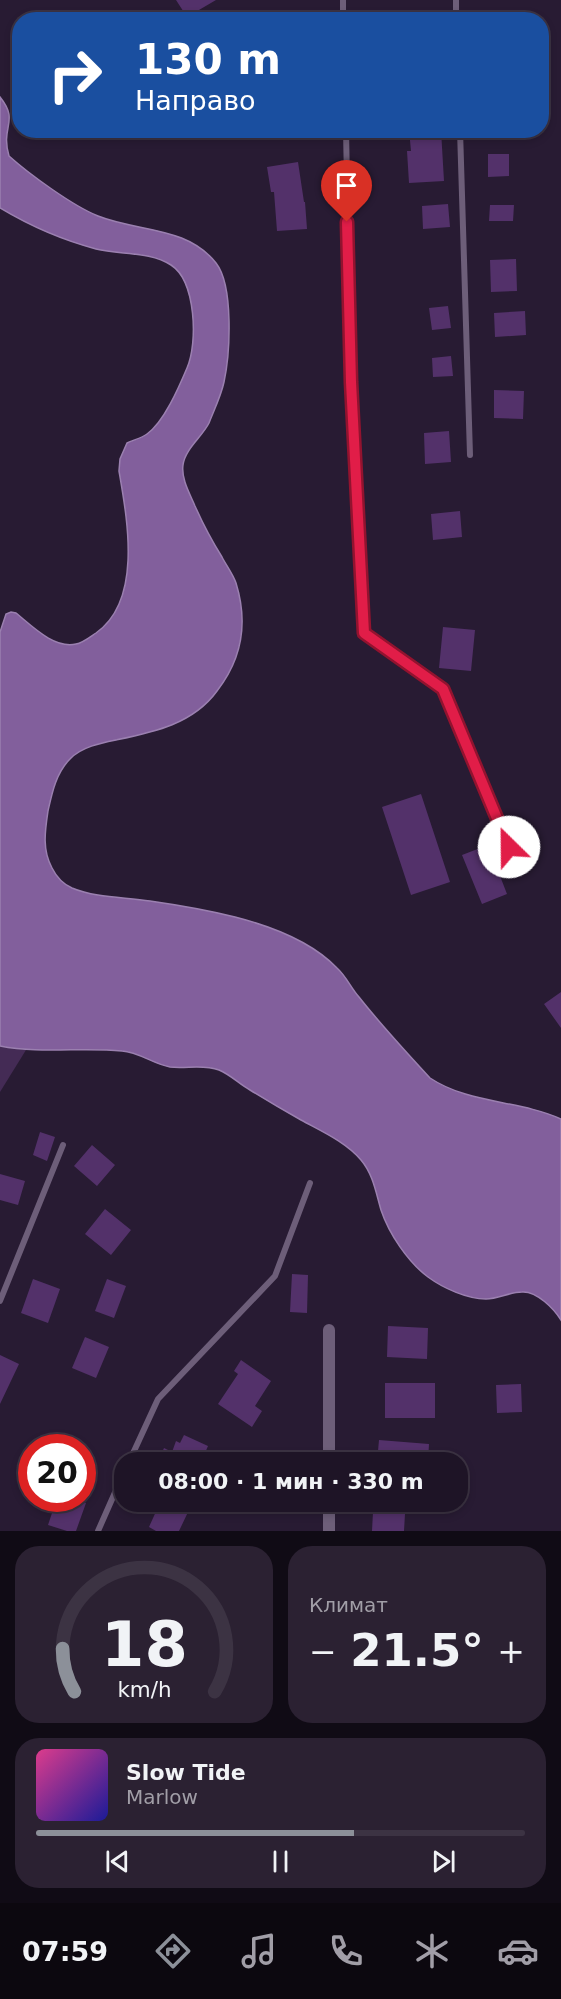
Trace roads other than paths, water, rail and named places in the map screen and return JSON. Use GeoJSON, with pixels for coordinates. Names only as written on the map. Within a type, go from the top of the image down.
{"type":"FeatureCollection","features":[{"type":"Feature","properties":{"kind":"street"},"geometry":{"type":"LineString","coordinates":[[329,1330],[329,1452]]}},
{"type":"Feature","properties":{"kind":"street"},"geometry":{"type":"LineString","coordinates":[[329,1512],[329,1531]]}},
{"type":"Feature","properties":{"kind":"lane"},"geometry":{"type":"LineString","coordinates":[[345,138],[351,382],[364,633],[443,689],[509,847]]}},
{"type":"Feature","properties":{"kind":"lane"},"geometry":{"type":"LineString","coordinates":[[460,138],[470,455]]}},
{"type":"Feature","properties":{"kind":"lane"},"geometry":{"type":"LineString","coordinates":[[0,1301],[63,1145]]}},
{"type":"Feature","properties":{"kind":"lane"},"geometry":{"type":"LineString","coordinates":[[134,1452],[158,1399],[275,1275],[310,1184]]}},
{"type":"Feature","properties":{"kind":"lane"},"geometry":{"type":"LineString","coordinates":[[98,1531],[114,1495]]}}]}
